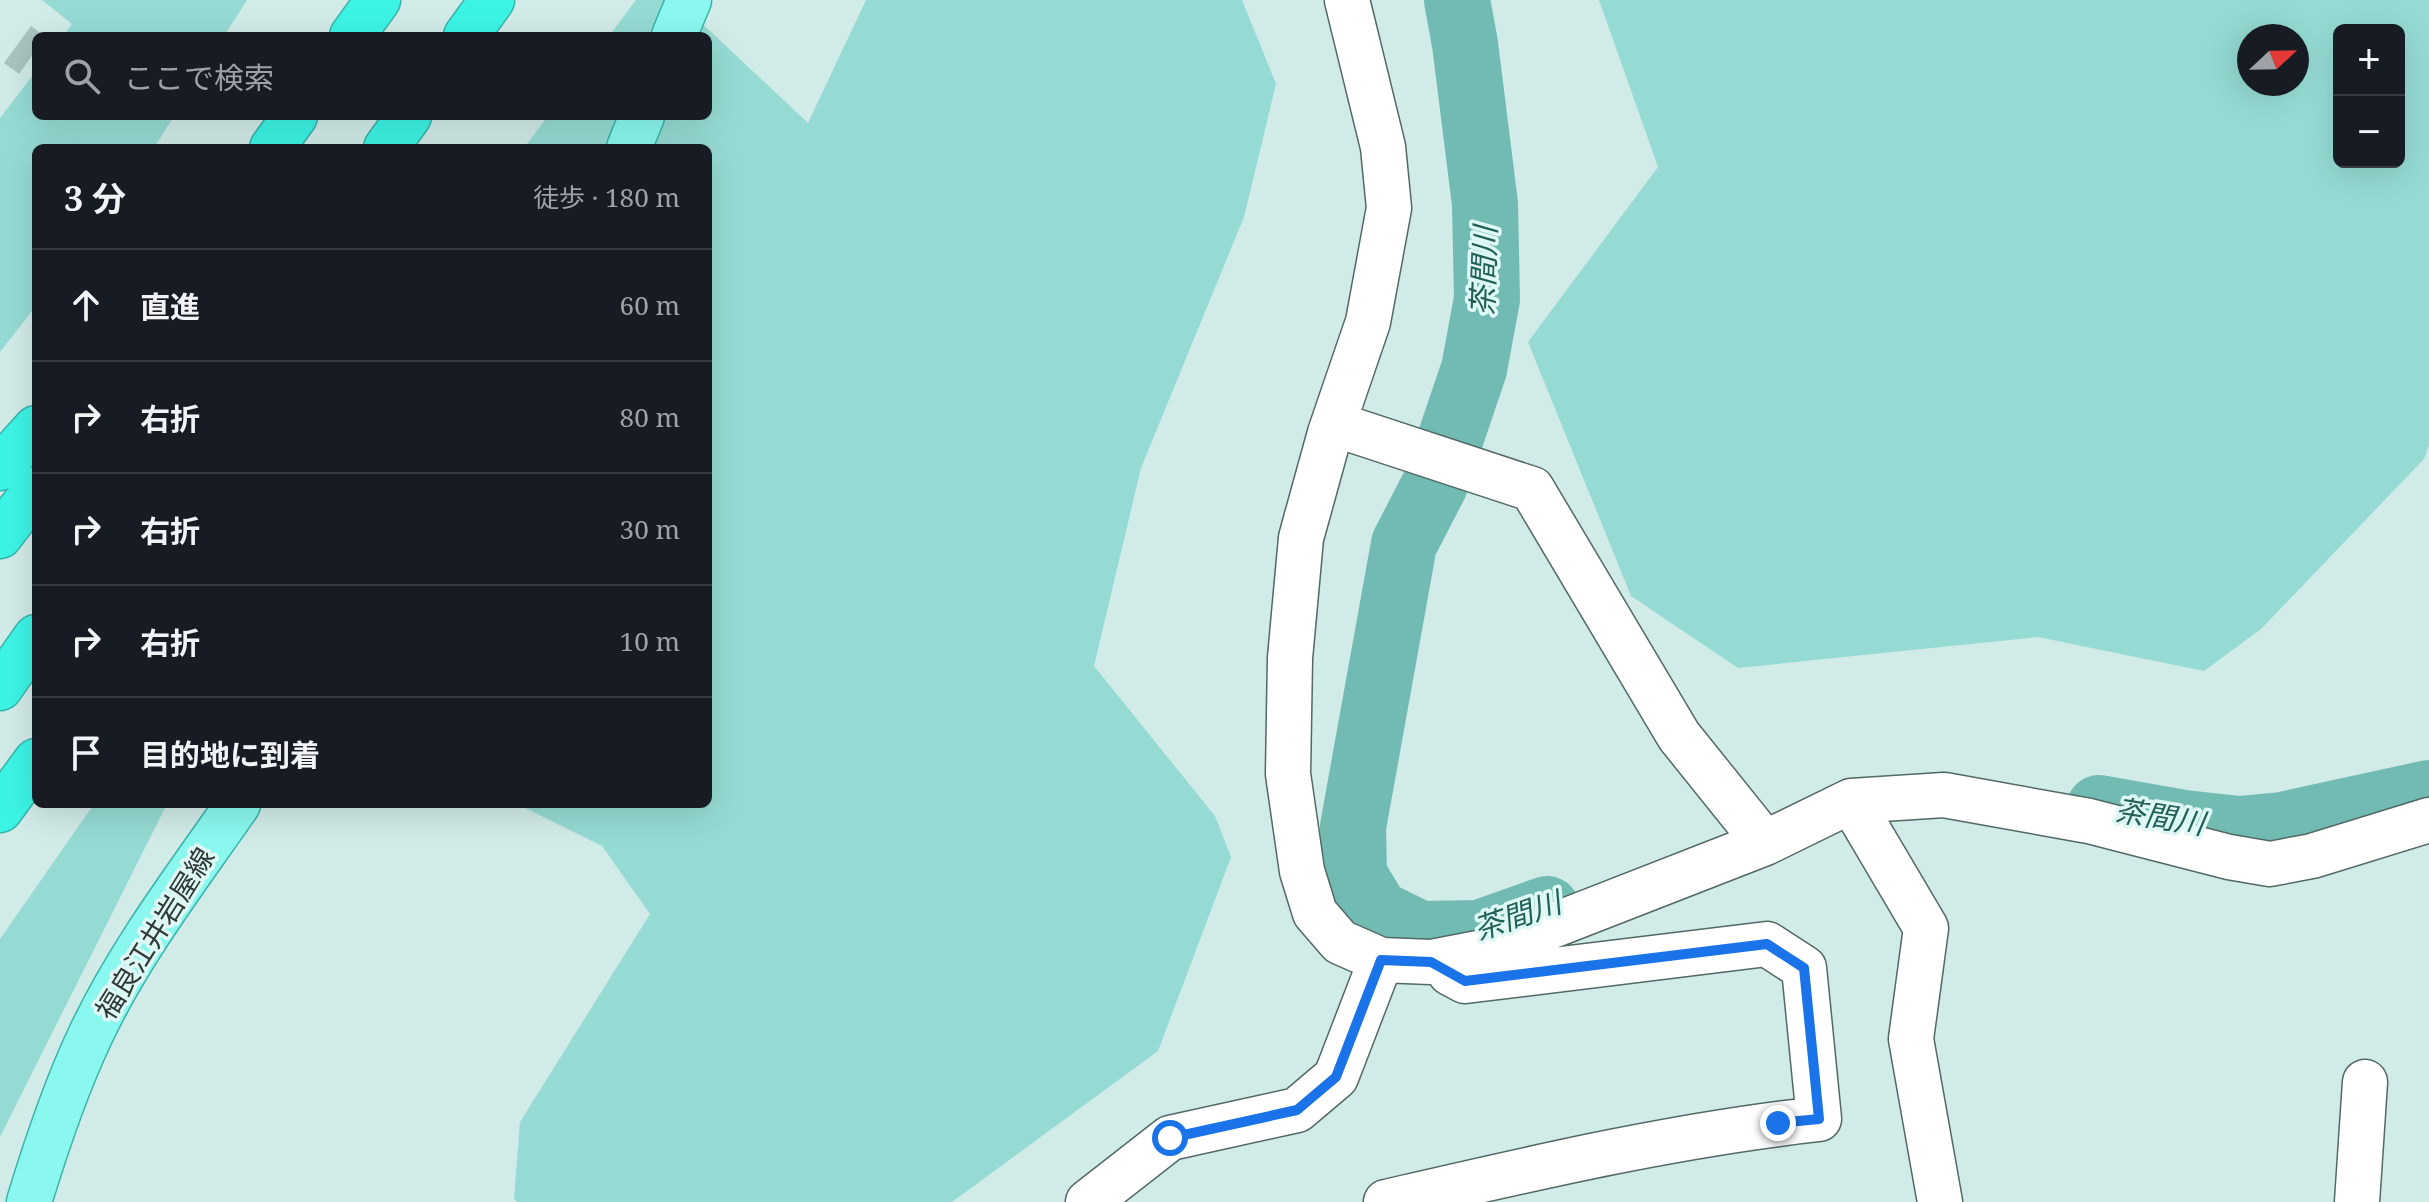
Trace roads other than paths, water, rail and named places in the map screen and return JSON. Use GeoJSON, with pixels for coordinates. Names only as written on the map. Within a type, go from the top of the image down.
{"type":"FeatureCollection","features":[{"type":"Feature","properties":{"kind":"highway"},"geometry":{"type":"LineString","coordinates":[[355,32],[378,0]]}},
{"type":"Feature","properties":{"kind":"highway"},"geometry":{"type":"LineString","coordinates":[[469,32],[494,0]]}},
{"type":"Feature","properties":{"kind":"highway"},"geometry":{"type":"LineString","coordinates":[[476,32],[494,0]]}},
{"type":"Feature","properties":{"kind":"highway"},"geometry":{"type":"LineString","coordinates":[[275,144],[292,120]]}},
{"type":"Feature","properties":{"kind":"highway"},"geometry":{"type":"LineString","coordinates":[[389,144],[406,120]]}},
{"type":"Feature","properties":{"kind":"highway"},"geometry":{"type":"LineString","coordinates":[[411,144],[426,120]]}},
{"type":"Feature","properties":{"kind":"highway"},"geometry":{"type":"LineString","coordinates":[[0,468],[32,432]]}},
{"type":"Feature","properties":{"kind":"highway"},"geometry":{"type":"LineString","coordinates":[[0,536],[32,494]]}},
{"type":"Feature","properties":{"kind":"highway"},"geometry":{"type":"LineString","coordinates":[[0,688],[32,643]]}},
{"type":"Feature","properties":{"kind":"highway"},"geometry":{"type":"LineString","coordinates":[[0,810],[32,766]]}},
{"type":"Feature","properties":{"kind":"main road"},"geometry":{"type":"LineString","coordinates":[[676,32],[689,0]]}},
{"type":"Feature","properties":{"kind":"main road"},"geometry":{"type":"LineString","coordinates":[[631,144],[640,120]]}},
{"type":"Feature","properties":{"kind":"main road","name":"福良江井岩屋線"},"geometry":{"type":"LineString","coordinates":[[29,1202],[50,1131],[90,1035],[137,951],[235,808]]}},
{"type":"Feature","properties":{"kind":"street"},"geometry":{"type":"LineString","coordinates":[[1347,0],[1383,147],[1389,208],[1368,322],[1339,426],[1301,538],[1290,658],[1288,774],[1302,871],[1315,913],[1340,942],[1381,960],[1431,962],[1488,951],[1765,843],[1851,801],[1944,795],[2089,821],[2229,857],[2270,864],[2312,856],[2429,820]]}},
{"type":"Feature","properties":{"kind":"street"},"geometry":{"type":"LineString","coordinates":[[1339,426],[1532,489],[1679,736],[1765,843]]}},
{"type":"Feature","properties":{"kind":"street"},"geometry":{"type":"LineString","coordinates":[[1851,801],[1926,928],[1911,1039],[1940,1202]]}},
{"type":"Feature","properties":{"kind":"street"},"geometry":{"type":"LineString","coordinates":[[1386,1202],[1563,1162],[1778,1123],[1819,1119],[1804,968],[1767,944],[1465,981],[1431,962]]}},
{"type":"Feature","properties":{"kind":"street"},"geometry":{"type":"LineString","coordinates":[[1088,1202],[1170,1138],[1297,1110],[1336,1077],[1381,960]]}},
{"type":"Feature","properties":{"kind":"street"},"geometry":{"type":"LineString","coordinates":[[2357,1202],[2365,1082]]}},
{"type":"Feature","properties":{"kind":"waterway","name":"茶間川"},"geometry":{"type":"LineString","coordinates":[[1457,0],[1485,204],[1487,299],[1474,369],[1435,484],[1404,544],[1353,827],[1354,875],[1377,913],[1420,934],[1479,933],[1547,909]]}},
{"type":"Feature","properties":{"kind":"waterway","name":"茶間川"},"geometry":{"type":"LineString","coordinates":[[2099,808],[2239,829],[2282,825],[2429,793]]}}]}
